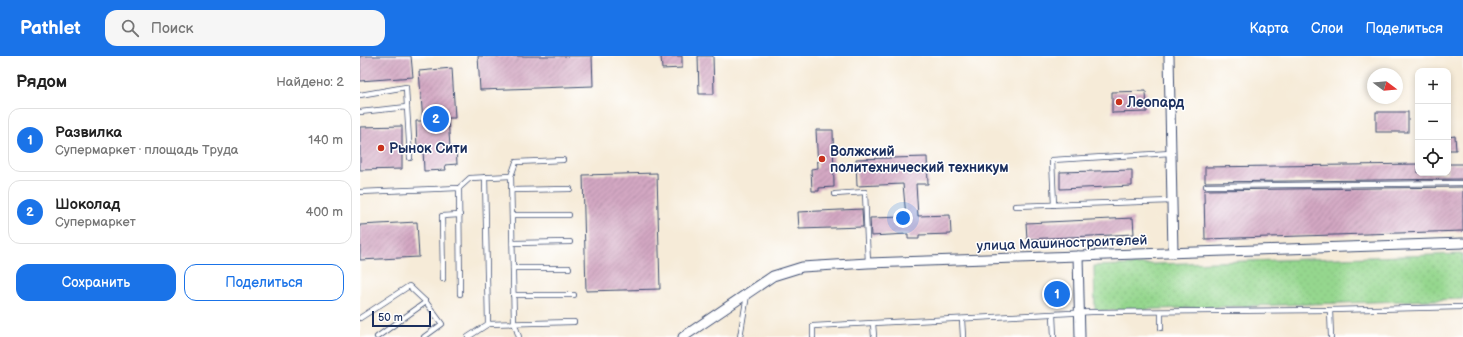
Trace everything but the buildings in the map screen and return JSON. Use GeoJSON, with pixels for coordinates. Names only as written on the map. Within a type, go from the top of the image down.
{"type":"FeatureCollection","features":[{"type":"Feature","properties":{"kind":"street"},"geometry":{"type":"LineString","coordinates":[[1169,56],[1173,253]]}},
{"type":"Feature","properties":{"kind":"street","name":"улица Машиностроителей"},"geometry":{"type":"LineString","coordinates":[[683,337],[773,276],[802,267],[868,263],[1463,243]]}},
{"type":"Feature","properties":{"kind":"street"},"geometry":{"type":"LineString","coordinates":[[1078,256],[1080,337]]}},
{"type":"Feature","properties":{"kind":"lane"},"geometry":{"type":"LineString","coordinates":[[360,95],[406,87],[410,158]]}},
{"type":"Feature","properties":{"kind":"lane"},"geometry":{"type":"LineString","coordinates":[[360,112],[407,107]]}},
{"type":"Feature","properties":{"kind":"lane"},"geometry":{"type":"LineString","coordinates":[[1054,205],[1052,160],[1171,153]]}},
{"type":"Feature","properties":{"kind":"lane"},"geometry":{"type":"LineString","coordinates":[[519,337],[514,322],[511,176],[516,162],[563,160]]}},
{"type":"Feature","properties":{"kind":"lane"},"geometry":{"type":"LineString","coordinates":[[360,192],[459,188],[470,178],[511,176]]}},
{"type":"Feature","properties":{"kind":"lane"},"geometry":{"type":"LineString","coordinates":[[485,177],[488,324]]}},
{"type":"Feature","properties":{"kind":"lane"},"geometry":{"type":"LineString","coordinates":[[1206,186],[1463,183]]}},
{"type":"Feature","properties":{"kind":"lane"},"geometry":{"type":"LineString","coordinates":[[459,188],[460,294]]}},
{"type":"Feature","properties":{"kind":"lane"},"geometry":{"type":"LineString","coordinates":[[512,190],[570,189]]}},
{"type":"Feature","properties":{"kind":"lane"},"geometry":{"type":"LineString","coordinates":[[835,194],[865,192],[868,263]]}},
{"type":"Feature","properties":{"kind":"lane"},"geometry":{"type":"LineString","coordinates":[[1015,206],[1172,201]]}},
{"type":"Feature","properties":{"kind":"lane"},"geometry":{"type":"LineString","coordinates":[[444,279],[442,216],[460,215]]}},
{"type":"Feature","properties":{"kind":"lane"},"geometry":{"type":"LineString","coordinates":[[512,216],[569,215]]}},
{"type":"Feature","properties":{"kind":"lane"},"geometry":{"type":"LineString","coordinates":[[513,243],[570,242]]}},
{"type":"Feature","properties":{"kind":"lane"},"geometry":{"type":"LineString","coordinates":[[513,268],[569,268]]}},
{"type":"Feature","properties":{"kind":"lane"},"geometry":{"type":"LineString","coordinates":[[360,318],[409,286],[426,302],[442,324],[424,337]]}},
{"type":"Feature","properties":{"kind":"lane"},"geometry":{"type":"LineString","coordinates":[[740,337],[747,293]]}},
{"type":"Feature","properties":{"kind":"lane"},"geometry":{"type":"LineString","coordinates":[[513,295],[574,295]]}},
{"type":"Feature","properties":{"kind":"lane"},"geometry":{"type":"LineString","coordinates":[[377,337],[426,302]]}},
{"type":"Feature","properties":{"kind":"lane"},"geometry":{"type":"LineString","coordinates":[[813,337],[813,326],[1079,314],[1092,312],[1330,310],[1463,307]]}},
{"type":"Feature","properties":{"kind":"lane"},"geometry":{"type":"LineString","coordinates":[[1330,310],[1331,337]]}},
{"type":"Feature","properties":{"kind":"lane"},"geometry":{"type":"LineString","coordinates":[[1161,312],[1161,328]]}},
{"type":"Feature","properties":{"kind":"lane"},"geometry":{"type":"LineString","coordinates":[[1053,315],[1054,337]]}},
{"type":"Feature","properties":{"kind":"lane"},"geometry":{"type":"LineString","coordinates":[[962,319],[963,337]]}},
{"type":"Feature","properties":{"kind":"lane"},"geometry":{"type":"LineString","coordinates":[[468,337],[488,324],[514,322],[574,322]]}},
{"type":"Feature","properties":{"kind":"lane"},"geometry":{"type":"LineString","coordinates":[[873,323],[874,337]]}},
{"type":"Feature","properties":{"kind":"green space"},"geometry":{"type":"Polygon","coordinates":[[[1463,254],[1463,299],[1095,311],[1094,266],[1463,254]]]}},
{"type":"Feature","properties":{"kind":"place","name":"Леопард"},"geometry":{"type":"Point","coordinates":[1119,102]}},
{"type":"Feature","properties":{"kind":"place","name":"Шоколад"},"geometry":{"type":"Point","coordinates":[436,119]}},
{"type":"Feature","properties":{"kind":"place","name":"Рынок Сити"},"geometry":{"type":"Point","coordinates":[381,148]}},
{"type":"Feature","properties":{"kind":"place","name":"Волжский политехнический техникум"},"geometry":{"type":"Point","coordinates":[822,159]}},
{"type":"Feature","properties":{"kind":"place","name":"Развилка"},"geometry":{"type":"Point","coordinates":[1057,294]}}]}
